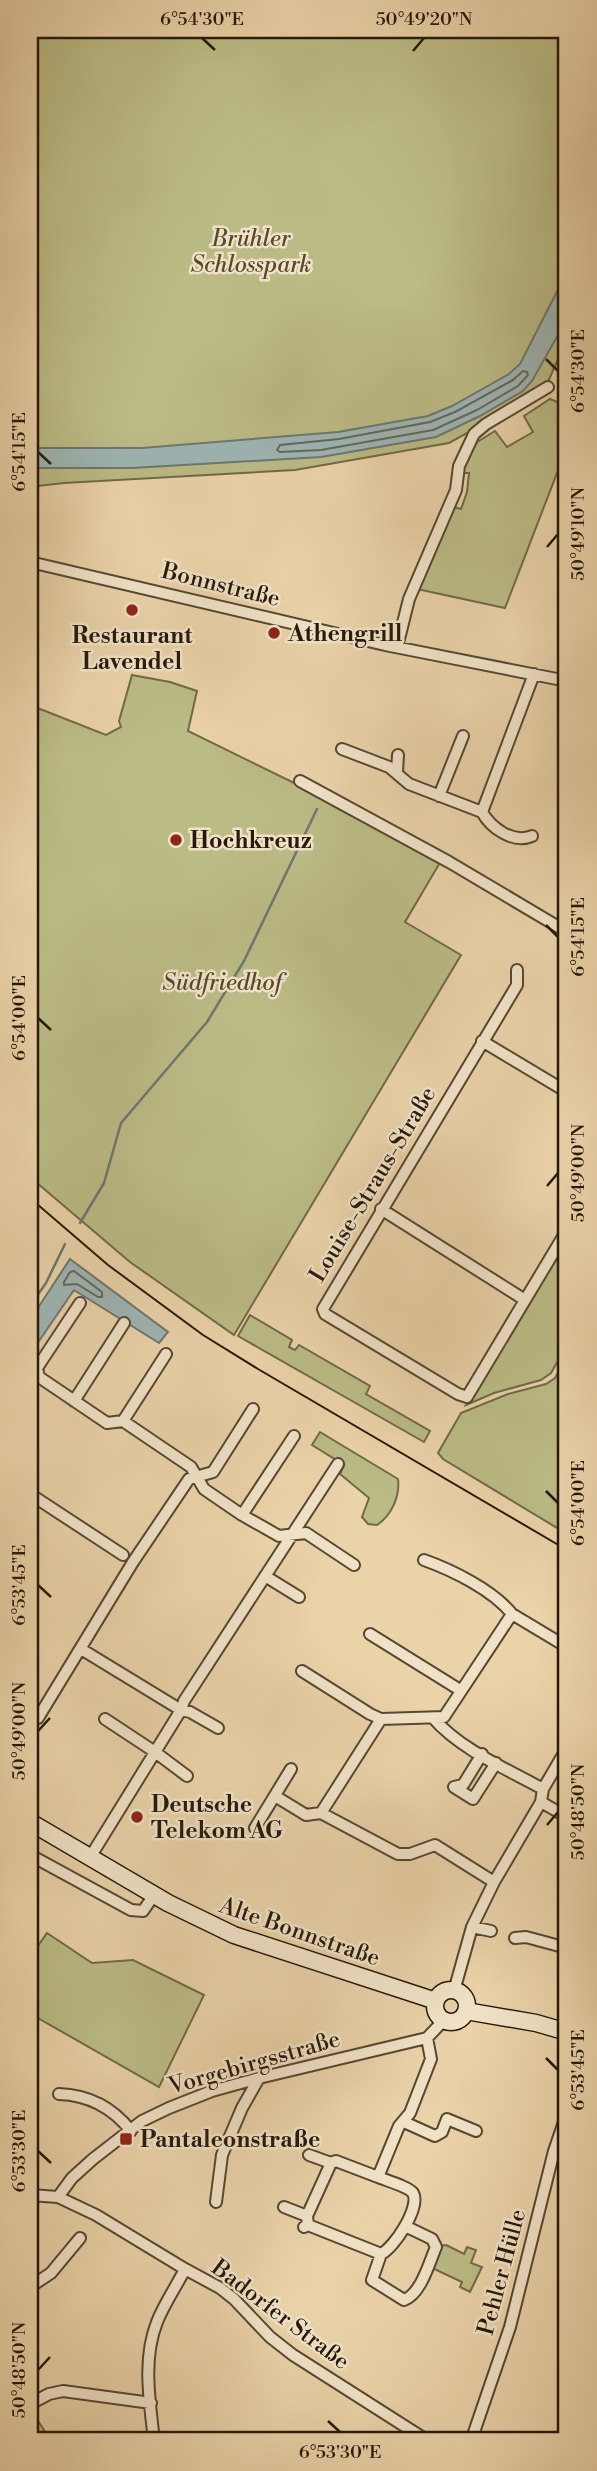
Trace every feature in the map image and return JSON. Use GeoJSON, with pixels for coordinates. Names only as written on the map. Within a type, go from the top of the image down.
{"type":"FeatureCollection","features":[{"type":"Feature","properties":{"kind":"main road","name":"Alte Bonnstraße"},"geometry":{"type":"LineString","coordinates":[[30,1822],[89,1859],[200,1920],[234,1935],[436,2001]]}},
{"type":"Feature","properties":{"kind":"main road"},"geometry":{"type":"LineString","coordinates":[[454,1991],[463,1997],[466,2011],[457,2021],[444,2020],[435,2010],[436,2001],[444,1992],[454,1991]]}},
{"type":"Feature","properties":{"kind":"main road"},"geometry":{"type":"LineString","coordinates":[[466,2011],[536,2023],[567,2032]]}},
{"type":"Feature","properties":{"kind":"street"},"geometry":{"type":"LineString","coordinates":[[397,647],[409,599],[454,497],[459,466],[474,434],[548,387]]}},
{"type":"Feature","properties":{"kind":"street","name":"Bonnstraße"},"geometry":{"type":"LineString","coordinates":[[30,562],[397,647],[567,681]]}},
{"type":"Feature","properties":{"kind":"street"},"geometry":{"type":"LineString","coordinates":[[482,812],[534,674]]}},
{"type":"Feature","properties":{"kind":"street"},"geometry":{"type":"LineString","coordinates":[[439,796],[463,736]]}},
{"type":"Feature","properties":{"kind":"street"},"geometry":{"type":"LineString","coordinates":[[342,749],[389,767],[405,782],[482,812],[494,826],[514,838],[532,836]]}},
{"type":"Feature","properties":{"kind":"street"},"geometry":{"type":"LineString","coordinates":[[397,772],[398,755]]}},
{"type":"Feature","properties":{"kind":"street"},"geometry":{"type":"LineString","coordinates":[[300,781],[449,862],[567,932]]}},
{"type":"Feature","properties":{"kind":"street","name":"Louise-Straus-Straße"},"geometry":{"type":"LineString","coordinates":[[517,970],[517,985],[323,1309],[337,1321],[458,1394],[467,1396],[526,1300]]}},
{"type":"Feature","properties":{"kind":"street"},"geometry":{"type":"LineString","coordinates":[[482,1041],[567,1092]]}},
{"type":"Feature","properties":{"kind":"street"},"geometry":{"type":"LineString","coordinates":[[381,1209],[526,1300],[567,1230]]}},
{"type":"Feature","properties":{"kind":"street"},"geometry":{"type":"LineString","coordinates":[[80,1303],[37,1368],[39,1377],[107,1423],[124,1421],[191,1466],[204,1489],[242,1516],[279,1536],[306,1533],[354,1565]]}},
{"type":"Feature","properties":{"kind":"street"},"geometry":{"type":"LineString","coordinates":[[74,1401],[124,1324]]}},
{"type":"Feature","properties":{"kind":"street"},"geometry":{"type":"LineString","coordinates":[[124,1421],[166,1354]]}},
{"type":"Feature","properties":{"kind":"street"},"geometry":{"type":"LineString","coordinates":[[38,1718],[133,1562],[189,1479],[213,1472],[253,1409]]}},
{"type":"Feature","properties":{"kind":"street"},"geometry":{"type":"LineString","coordinates":[[242,1516],[293,1436]]}},
{"type":"Feature","properties":{"kind":"street"},"geometry":{"type":"LineString","coordinates":[[89,1859],[184,1701],[338,1464]]}},
{"type":"Feature","properties":{"kind":"street"},"geometry":{"type":"LineString","coordinates":[[30,1494],[123,1555]]}},
{"type":"Feature","properties":{"kind":"street"},"geometry":{"type":"LineString","coordinates":[[424,1560],[444,1567],[503,1602],[512,1614],[567,1647]]}},
{"type":"Feature","properties":{"kind":"street"},"geometry":{"type":"LineString","coordinates":[[265,1576],[299,1597]]}},
{"type":"Feature","properties":{"kind":"street"},"geometry":{"type":"LineString","coordinates":[[302,1671],[381,1719],[444,1717],[512,1614]]}},
{"type":"Feature","properties":{"kind":"street"},"geometry":{"type":"LineString","coordinates":[[370,1634],[460,1690]]}},
{"type":"Feature","properties":{"kind":"street"},"geometry":{"type":"LineString","coordinates":[[81,1649],[181,1710],[190,1712],[218,1728]]}},
{"type":"Feature","properties":{"kind":"street"},"geometry":{"type":"LineString","coordinates":[[433,1718],[442,1728],[482,1754],[543,1789]]}},
{"type":"Feature","properties":{"kind":"street"},"geometry":{"type":"LineString","coordinates":[[105,1719],[187,1776]]}},
{"type":"Feature","properties":{"kind":"street"},"geometry":{"type":"LineString","coordinates":[[321,1813],[381,1719]]}},
{"type":"Feature","properties":{"kind":"street"},"geometry":{"type":"LineString","coordinates":[[454,1991],[472,1927],[494,1882],[541,1802],[543,1789],[567,1748]]}},
{"type":"Feature","properties":{"kind":"street"},"geometry":{"type":"LineString","coordinates":[[482,1754],[463,1785],[454,1787],[473,1799],[496,1763]]}},
{"type":"Feature","properties":{"kind":"street"},"geometry":{"type":"LineString","coordinates":[[256,1828],[291,1769]]}},
{"type":"Feature","properties":{"kind":"street"},"geometry":{"type":"LineString","coordinates":[[275,1796],[306,1815],[321,1813],[398,1854],[410,1854],[435,1845],[494,1882]]}},
{"type":"Feature","properties":{"kind":"street"},"geometry":{"type":"LineString","coordinates":[[541,1802],[567,1816]]}},
{"type":"Feature","properties":{"kind":"street"},"geometry":{"type":"LineString","coordinates":[[30,1855],[131,1910],[143,1911],[154,1895]]}},
{"type":"Feature","properties":{"kind":"street"},"geometry":{"type":"LineString","coordinates":[[472,1927],[491,1931]]}},
{"type":"Feature","properties":{"kind":"street"},"geometry":{"type":"LineString","coordinates":[[514,1938],[526,1937],[567,1948]]}},
{"type":"Feature","properties":{"kind":"street"},"geometry":{"type":"LineString","coordinates":[[378,2177],[399,2126],[410,2113],[431,2059],[427,2038],[444,2020]]}},
{"type":"Feature","properties":{"kind":"street","name":"Vorgebirgsstraße"},"geometry":{"type":"LineString","coordinates":[[58,2197],[72,2178],[142,2121],[169,2108],[212,2091],[259,2078],[427,2038]]}},
{"type":"Feature","properties":{"kind":"street"},"geometry":{"type":"LineString","coordinates":[[216,2202],[222,2155],[259,2078]]}},
{"type":"Feature","properties":{"kind":"street"},"geometry":{"type":"LineString","coordinates":[[59,2094],[79,2094],[118,2115],[131,2131]]}},
{"type":"Feature","properties":{"kind":"street","name":"Pehler Hülle"},"geometry":{"type":"LineString","coordinates":[[471,2441],[510,2327],[554,2151],[567,2113]]}},
{"type":"Feature","properties":{"kind":"street"},"geometry":{"type":"LineString","coordinates":[[404,2122],[435,2136],[442,2132],[447,2119],[476,2131]]}},
{"type":"Feature","properties":{"kind":"street"},"geometry":{"type":"LineString","coordinates":[[284,2207],[306,2223],[381,2254],[388,2251],[405,2226],[415,2201],[413,2194],[336,2161],[331,2163],[309,2155]]}},
{"type":"Feature","properties":{"kind":"street"},"geometry":{"type":"LineString","coordinates":[[306,2223],[331,2163]]}},
{"type":"Feature","properties":{"kind":"street","name":"Badorfer Straße"},"geometry":{"type":"LineString","coordinates":[[30,2195],[58,2197],[96,2215],[220,2288],[270,2337],[293,2355],[428,2441]]}},
{"type":"Feature","properties":{"kind":"street"},"geometry":{"type":"LineString","coordinates":[[381,2254],[372,2280],[404,2300],[408,2299],[422,2279],[436,2247],[432,2239],[405,2226]]}},
{"type":"Feature","properties":{"kind":"street"},"geometry":{"type":"LineString","coordinates":[[30,2287],[51,2273],[80,2238]]}},
{"type":"Feature","properties":{"kind":"street"},"geometry":{"type":"LineString","coordinates":[[154,2441],[148,2371],[150,2346],[157,2322],[185,2269]]}},
{"type":"Feature","properties":{"kind":"street"},"geometry":{"type":"LineString","coordinates":[[30,2386],[34,2401],[63,2391],[150,2403]]}},
{"type":"Feature","properties":{"kind":"green space","name":"Brühler Schlosspark"},"geometry":{"type":"Polygon","coordinates":[[[30,30],[567,30],[567,339],[547,384],[500,415],[449,443],[295,470],[30,487],[30,30]]]}},
{"type":"Feature","properties":{"kind":"green space"},"geometry":{"type":"Polygon","coordinates":[[[550,399],[567,406],[567,447],[505,608],[417,589],[454,507],[461,509],[467,492],[469,473],[462,473],[474,444],[495,431],[507,447],[533,432],[524,416],[550,399]]]}},
{"type":"Feature","properties":{"kind":"green space","name":"Südfriedhof"},"geometry":{"type":"Polygon","coordinates":[[[132,675],[170,682],[197,691],[188,731],[323,797],[441,861],[405,922],[461,955],[234,1335],[130,1262],[30,1177],[30,705],[106,735],[121,727],[119,721],[132,675]]]}},
{"type":"Feature","properties":{"kind":"green space"},"geometry":{"type":"Polygon","coordinates":[[[567,1251],[567,1345],[551,1373],[541,1380],[494,1393],[466,1405],[554,1259],[560,1262],[567,1251]]]}},
{"type":"Feature","properties":{"kind":"green space"},"geometry":{"type":"Polygon","coordinates":[[[250,1315],[292,1340],[289,1347],[295,1350],[299,1345],[370,1386],[366,1394],[430,1431],[424,1442],[238,1336],[250,1315]]]}},
{"type":"Feature","properties":{"kind":"green space"},"geometry":{"type":"Polygon","coordinates":[[[567,1357],[567,1534],[443,1459],[438,1453],[461,1413],[508,1394],[546,1384],[555,1378],[567,1357]]]}},
{"type":"Feature","properties":{"kind":"green space"},"geometry":{"type":"Polygon","coordinates":[[[320,1432],[398,1479],[394,1505],[377,1525],[368,1524],[362,1517],[369,1498],[340,1474],[344,1465],[312,1445],[320,1432]]]}},
{"type":"Feature","properties":{"kind":"green space"},"geometry":{"type":"Polygon","coordinates":[[[47,1933],[92,1963],[133,1960],[204,1995],[159,2087],[36,2017],[30,2027],[30,1941],[38,1946],[47,1933]]]}},
{"type":"Feature","properties":{"kind":"green space"},"geometry":{"type":"Polygon","coordinates":[[[446,2245],[464,2254],[467,2247],[476,2250],[471,2263],[482,2267],[470,2292],[460,2287],[462,2282],[430,2267],[440,2246],[446,2245]]]}},
{"type":"Feature","properties":{"kind":"green space"},"geometry":{"type":"Polygon","coordinates":[[[33,2413],[51,2441],[30,2441],[30,2415],[33,2413]]]}},
{"type":"Feature","properties":{"kind":"water"},"geometry":{"type":"Polygon","coordinates":[[[567,272],[567,319],[532,381],[523,391],[436,437],[321,457],[132,468],[30,468],[30,448],[142,448],[338,432],[428,416],[452,406],[509,374],[520,364],[567,272]]]}},
{"type":"Feature","properties":{"kind":"water"},"geometry":{"type":"Polygon","coordinates":[[[70,1259],[168,1332],[159,1343],[74,1290],[37,1344],[30,1340],[30,1320],[70,1259]]]}},
{"type":"Feature","properties":{"kind":"waterway"},"geometry":{"type":"LineString","coordinates":[[80,1223],[104,1183],[121,1123],[207,1022],[244,961],[317,809]]}},
{"type":"Feature","properties":{"kind":"waterway"},"geometry":{"type":"LineString","coordinates":[[30,1306],[46,1283],[65,1244]]}},
{"type":"Feature","properties":{"kind":"tram line"},"geometry":{"type":"LineString","coordinates":[[30,1198],[108,1265],[203,1335],[567,1550]]}},
{"type":"Feature","properties":{"kind":"place","name":"Restaurant Lavendel"},"geometry":{"type":"Point","coordinates":[132,610]}},
{"type":"Feature","properties":{"kind":"place","name":"Athengrill"},"geometry":{"type":"Point","coordinates":[274,633]}},
{"type":"Feature","properties":{"kind":"place","name":"Hochkreuz"},"geometry":{"type":"Point","coordinates":[176,840]}},
{"type":"Feature","properties":{"kind":"place","name":"Deutsche Telekom AG"},"geometry":{"type":"Point","coordinates":[137,1817]}},
{"type":"Feature","properties":{"kind":"place","name":"Pantaleonstraße"},"geometry":{"type":"Point","coordinates":[126,2139]}}]}
